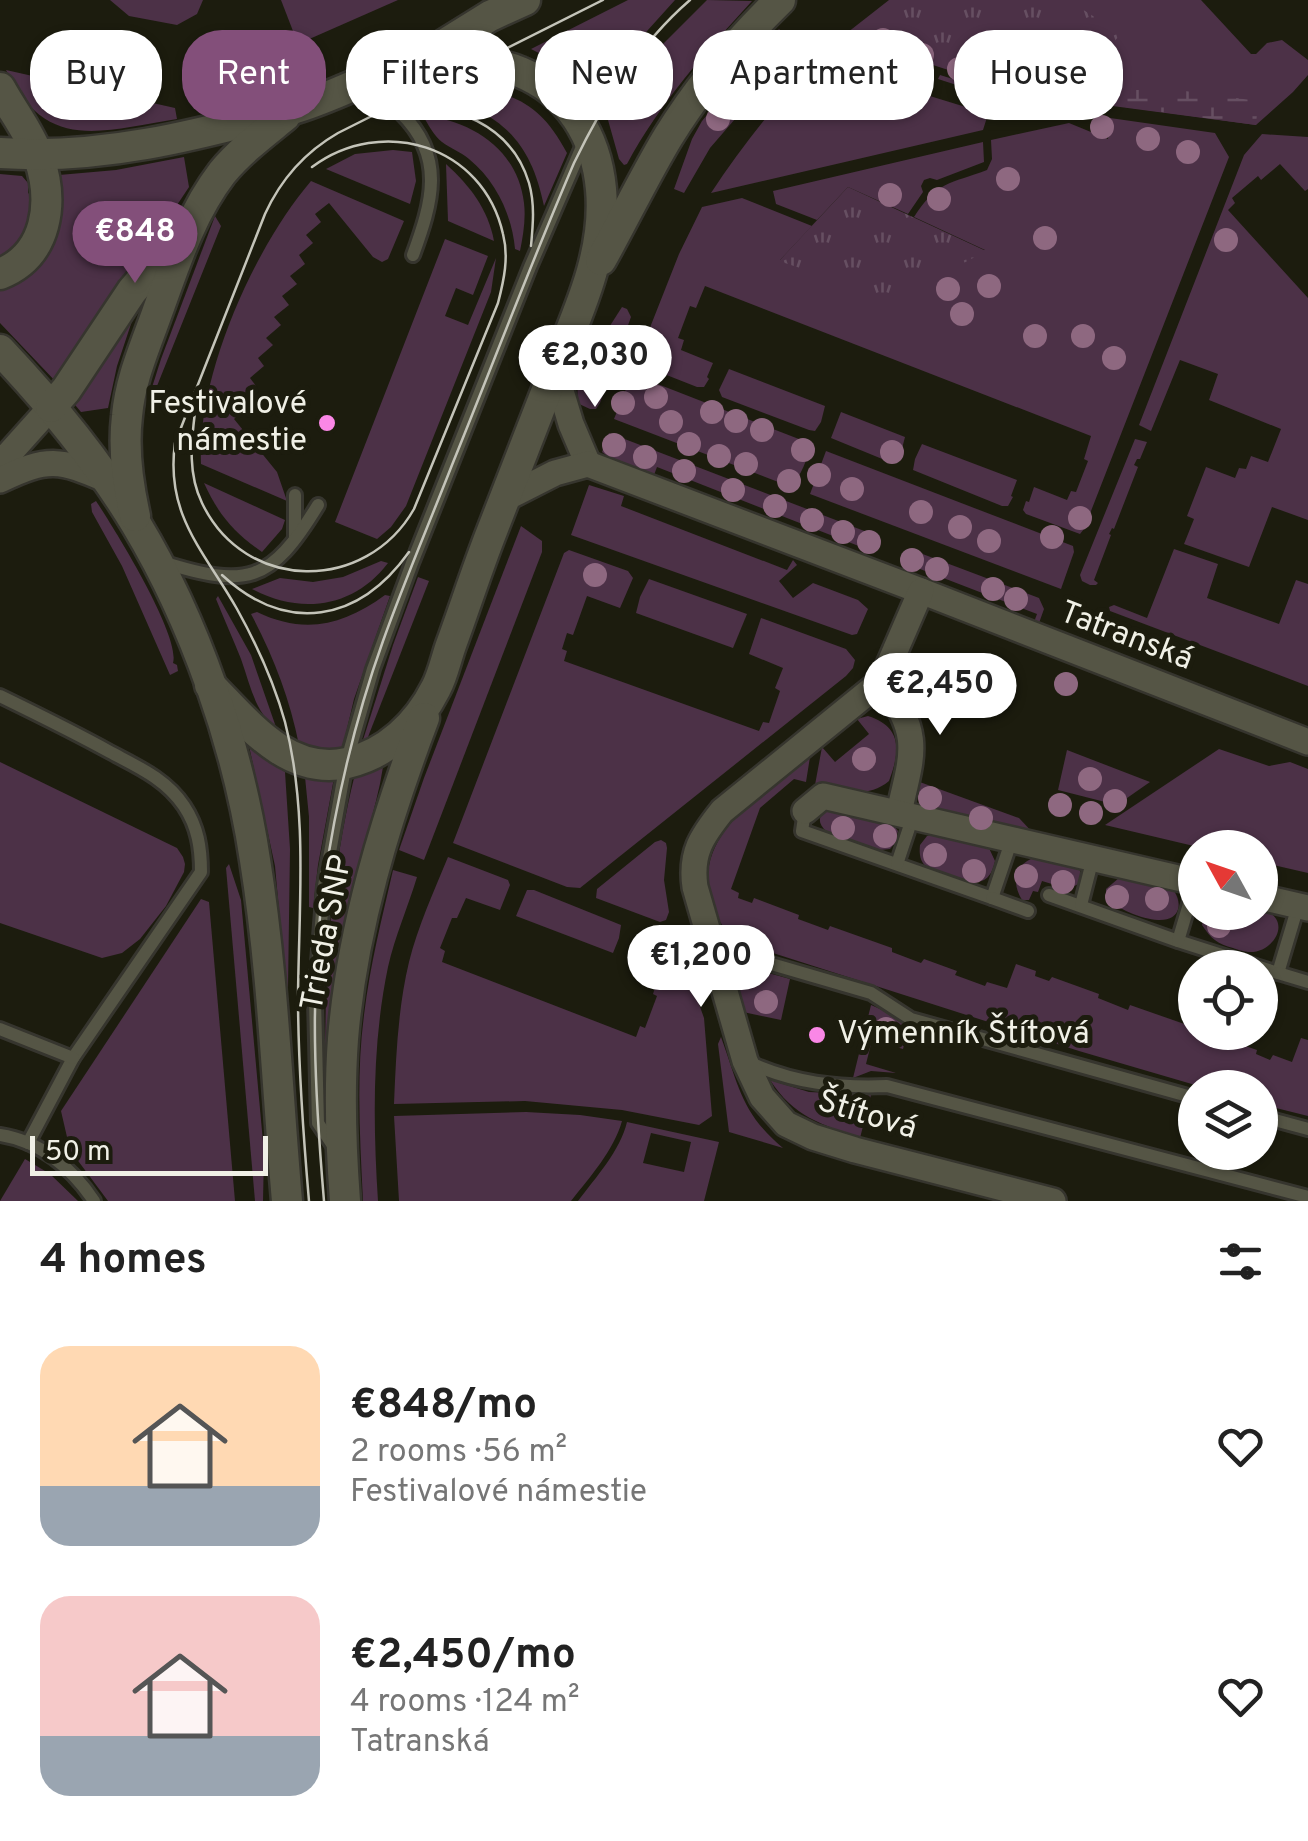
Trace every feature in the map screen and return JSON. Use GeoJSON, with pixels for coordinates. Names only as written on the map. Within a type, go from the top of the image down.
{"type":"FeatureCollection","features":[{"type":"Feature","properties":{"kind":"street"},"geometry":{"type":"LineString","coordinates":[[468,30],[526,0]]}},
{"type":"Feature","properties":{"kind":"street"},"geometry":{"type":"LineString","coordinates":[[0,350],[51,406],[136,525],[189,630],[210,685],[281,752],[314,764],[346,763],[372,754],[404,732],[436,688],[504,499],[590,280],[666,140],[690,104],[780,0]]}},
{"type":"Feature","properties":{"kind":"street"},"geometry":{"type":"LineString","coordinates":[[515,70],[536,79],[570,106],[597,163],[600,232],[590,280]]}},
{"type":"Feature","properties":{"kind":"street"},"geometry":{"type":"LineString","coordinates":[[0,88],[38,156],[46,195],[42,231],[27,256],[0,274]]}},
{"type":"Feature","properties":{"kind":"street"},"geometry":{"type":"LineString","coordinates":[[0,153],[38,156],[102,152],[250,120]]}},
{"type":"Feature","properties":{"kind":"street"},"geometry":{"type":"LineString","coordinates":[[0,464],[66,390],[132,291],[193,219],[226,169],[281,120]]}},
{"type":"Feature","properties":{"kind":"street"},"geometry":{"type":"LineString","coordinates":[[136,525],[126,417],[134,375],[193,219]]}},
{"type":"Feature","properties":{"kind":"street"},"geometry":{"type":"LineString","coordinates":[[504,499],[555,473],[588,464],[554,371]]}},
{"type":"Feature","properties":{"kind":"street"},"geometry":{"type":"LineString","coordinates":[[0,480],[45,462],[63,464],[107,480]]}},
{"type":"Feature","properties":{"kind":"street","name":"Tatranská"},"geometry":{"type":"LineString","coordinates":[[588,464],[1308,742]]}},
{"type":"Feature","properties":{"kind":"street"},"geometry":{"type":"LineString","coordinates":[[906,814],[912,740],[906,717],[882,681],[921,591]]}},
{"type":"Feature","properties":{"kind":"street","name":"Štítová"},"geometry":{"type":"LineString","coordinates":[[882,681],[722,810],[696,852],[693,874],[746,1061],[762,1097],[786,1124],[797,1130],[855,1150],[1053,1201]]}},
{"type":"Feature","properties":{"kind":"street","name":"Trieda SNP"},"geometry":{"type":"LineString","coordinates":[[210,685],[255,856],[287,1201]]}},
{"type":"Feature","properties":{"kind":"street","name":"Trieda SNP"},"geometry":{"type":"LineString","coordinates":[[346,1201],[342,1158],[343,1040],[354,959],[398,789],[436,688]]}},
{"type":"Feature","properties":{"kind":"street"},"geometry":{"type":"LineString","coordinates":[[806,811],[823,796],[1178,879]]}},
{"type":"Feature","properties":{"kind":"street"},"geometry":{"type":"LineString","coordinates":[[1278,901],[1303,907]]}},
{"type":"Feature","properties":{"kind":"lane"},"geometry":{"type":"LineString","coordinates":[[407,120],[426,147],[432,195],[413,255]]}},
{"type":"Feature","properties":{"kind":"lane"},"geometry":{"type":"LineString","coordinates":[[342,1158],[318,1123],[314,1032],[324,886],[346,763],[373,669],[412,563],[530,267],[587,136]]}},
{"type":"Feature","properties":{"kind":"lane"},"geometry":{"type":"LineString","coordinates":[[294,540],[295,495]]}},
{"type":"Feature","properties":{"kind":"lane"},"geometry":{"type":"LineString","coordinates":[[155,560],[205,575],[244,577],[280,557],[318,505]]}},
{"type":"Feature","properties":{"kind":"lane"},"geometry":{"type":"LineString","coordinates":[[0,696],[165,784],[186,809],[198,838],[201,872],[73,1058],[28,1143]]}},
{"type":"Feature","properties":{"kind":"lane"},"geometry":{"type":"LineString","coordinates":[[806,811],[802,830],[1028,911]]}},
{"type":"Feature","properties":{"kind":"lane"},"geometry":{"type":"LineString","coordinates":[[896,864],[906,814]]}},
{"type":"Feature","properties":{"kind":"lane"},"geometry":{"type":"LineString","coordinates":[[992,898],[1012,839]]}},
{"type":"Feature","properties":{"kind":"lane"},"geometry":{"type":"LineString","coordinates":[[1081,905],[1093,858]]}},
{"type":"Feature","properties":{"kind":"lane"},"geometry":{"type":"LineString","coordinates":[[1049,895],[1206,950]]}},
{"type":"Feature","properties":{"kind":"lane"},"geometry":{"type":"LineString","coordinates":[[1303,907],[1278,973],[1308,982]]}},
{"type":"Feature","properties":{"kind":"lane"},"geometry":{"type":"LineString","coordinates":[[1178,941],[1181,930]]}},
{"type":"Feature","properties":{"kind":"lane"},"geometry":{"type":"LineString","coordinates":[[711,946],[871,993],[912,1019],[1178,1093]]}},
{"type":"Feature","properties":{"kind":"lane"},"geometry":{"type":"LineString","coordinates":[[0,1029],[73,1058]]}},
{"type":"Feature","properties":{"kind":"lane"},"geometry":{"type":"LineString","coordinates":[[746,1061],[806,1083],[852,1088],[887,1086],[1308,1198]]}},
{"type":"Feature","properties":{"kind":"lane"},"geometry":{"type":"LineString","coordinates":[[1278,1121],[1308,1130]]}},
{"type":"Feature","properties":{"kind":"lane"},"geometry":{"type":"LineString","coordinates":[[0,1135],[48,1154],[68,1169],[94,1201]]}},
{"type":"Feature","properties":{"kind":"green space"},"geometry":{"type":"Polygon","coordinates":[[[110,0],[203,0],[197,14],[177,25],[129,16],[110,0]]]}},
{"type":"Feature","properties":{"kind":"green space"},"geometry":{"type":"Polygon","coordinates":[[[281,0],[398,0],[326,32],[293,30],[281,0]]]}},
{"type":"Feature","properties":{"kind":"green space"},"geometry":{"type":"Polygon","coordinates":[[[628,0],[675,0],[648,30],[569,30],[628,0]]]}},
{"type":"Feature","properties":{"kind":"green space"},"geometry":{"type":"Polygon","coordinates":[[[707,0],[752,1],[726,30],[693,30],[693,68],[673,94],[673,34],[707,0]]]}},
{"type":"Feature","properties":{"kind":"green space"},"geometry":{"type":"Polygon","coordinates":[[[889,0],[1201,0],[1251,54],[1267,43],[1282,40],[1308,60],[1308,75],[1256,125],[1123,107],[1123,30],[954,30],[954,72],[934,65],[934,30],[851,30],[889,0]]]}},
{"type":"Feature","properties":{"kind":"green space"},"geometry":{"type":"Polygon","coordinates":[[[918,0],[1068,0],[1115,30],[954,30],[954,54],[934,44],[934,30],[906,30],[884,19],[918,0]]]}},
{"type":"Feature","properties":{"kind":"green space"},"geometry":{"type":"Polygon","coordinates":[[[6,70],[30,75],[30,104],[6,70]]]}},
{"type":"Feature","properties":{"kind":"green space"},"geometry":{"type":"Polygon","coordinates":[[[940,75],[954,79],[954,84],[938,79],[940,75]]]}},
{"type":"Feature","properties":{"kind":"green space"},"geometry":{"type":"Polygon","coordinates":[[[1123,83],[1258,101],[1256,125],[1123,107],[1123,83]]]}},
{"type":"Feature","properties":{"kind":"green space"},"geometry":{"type":"Polygon","coordinates":[[[934,97],[954,103],[954,120],[986,120],[983,130],[711,193],[764,120],[934,120],[934,97]]]}},
{"type":"Feature","properties":{"kind":"green space"},"geometry":{"type":"Polygon","coordinates":[[[515,99],[535,110],[535,120],[547,122],[567,153],[544,206],[531,163],[509,132],[494,120],[515,120],[515,99]]]}},
{"type":"Feature","properties":{"kind":"green space"},"geometry":{"type":"Polygon","coordinates":[[[162,105],[175,108],[177,119],[100,131],[58,125],[49,120],[162,120],[162,105]]]}},
{"type":"Feature","properties":{"kind":"green space"},"geometry":{"type":"Polygon","coordinates":[[[425,120],[459,124],[490,141],[502,153],[513,168],[524,203],[520,251],[515,249],[506,211],[495,188],[479,168],[431,130],[425,120]]]}},
{"type":"Feature","properties":{"kind":"green space"},"geometry":{"type":"Polygon","coordinates":[[[608,120],[654,120],[627,164],[619,159],[608,120]]]}},
{"type":"Feature","properties":{"kind":"green space"},"geometry":{"type":"Polygon","coordinates":[[[734,120],[710,148],[684,193],[674,189],[702,121],[734,120]]]}},
{"type":"Feature","properties":{"kind":"green space"},"geometry":{"type":"Polygon","coordinates":[[[1110,120],[1215,133],[1229,157],[1080,534],[1023,510],[1034,487],[1067,500],[1071,491],[1076,492],[1088,461],[1084,459],[1091,436],[705,286],[696,308],[690,306],[678,338],[684,340],[681,350],[713,363],[704,387],[636,363],[702,207],[742,198],[812,226],[780,260],[985,250],[914,217],[937,190],[987,170],[992,159],[991,140],[1069,123],[1108,139],[1110,120]]]}},
{"type":"Feature","properties":{"kind":"green space"},"geometry":{"type":"Polygon","coordinates":[[[1262,134],[1308,137],[1308,189],[1305,191],[1280,164],[1232,198],[1235,203],[1228,210],[1308,298],[1308,520],[1272,507],[1249,567],[1184,544],[1194,519],[1187,516],[1206,467],[1235,478],[1239,468],[1246,469],[1251,456],[1268,462],[1281,429],[1209,400],[1218,374],[1180,360],[1151,431],[1139,425],[1244,155],[1262,134]]]}},
{"type":"Feature","properties":{"kind":"green space"},"geometry":{"type":"Polygon","coordinates":[[[983,142],[984,162],[937,180],[924,180],[923,192],[908,214],[848,187],[817,220],[776,204],[773,191],[983,142]]]}},
{"type":"Feature","properties":{"kind":"green space"},"geometry":{"type":"Polygon","coordinates":[[[412,152],[416,181],[410,204],[326,169],[355,154],[412,152]]]}},
{"type":"Feature","properties":{"kind":"green space"},"geometry":{"type":"Polygon","coordinates":[[[184,157],[189,187],[58,384],[0,323],[0,290],[34,271],[53,245],[61,213],[59,175],[116,170],[184,157]]]}},
{"type":"Feature","properties":{"kind":"green space"},"geometry":{"type":"Polygon","coordinates":[[[446,164],[477,199],[494,241],[448,221],[446,164]]]}},
{"type":"Feature","properties":{"kind":"green space"},"geometry":{"type":"Polygon","coordinates":[[[0,174],[22,176],[32,196],[25,232],[0,258],[0,174]]]}},
{"type":"Feature","properties":{"kind":"green space"},"geometry":{"type":"Polygon","coordinates":[[[311,181],[404,221],[388,259],[382,262],[373,257],[329,203],[315,214],[321,222],[306,235],[313,243],[299,255],[305,264],[290,276],[297,284],[282,296],[289,305],[274,317],[281,325],[266,338],[273,345],[258,358],[264,366],[250,378],[256,386],[242,398],[248,406],[234,419],[277,472],[287,501],[201,464],[202,429],[208,392],[233,314],[269,241],[311,181]]]}},
{"type":"Feature","properties":{"kind":"green space"},"geometry":{"type":"Polygon","coordinates":[[[848,187],[986,251],[895,300],[779,261],[848,187]]]}},
{"type":"Feature","properties":{"kind":"green space"},"geometry":{"type":"Polygon","coordinates":[[[215,216],[221,226],[151,401],[148,400],[161,359],[215,216]]]}},
{"type":"Feature","properties":{"kind":"green space"},"geometry":{"type":"Polygon","coordinates":[[[445,239],[488,256],[473,295],[456,288],[445,316],[468,325],[496,258],[491,292],[406,506],[377,539],[335,522],[445,239]]]}},
{"type":"Feature","properties":{"kind":"green space"},"geometry":{"type":"Polygon","coordinates":[[[140,297],[108,408],[81,412],[71,400],[140,297]]]}},
{"type":"Feature","properties":{"kind":"green space"},"geometry":{"type":"Polygon","coordinates":[[[622,307],[631,317],[600,403],[596,409],[590,409],[577,403],[578,379],[622,307]]]}},
{"type":"Feature","properties":{"kind":"green space"},"geometry":{"type":"Polygon","coordinates":[[[729,369],[825,406],[821,422],[815,431],[809,430],[722,397],[719,390],[729,369]]]}},
{"type":"Feature","properties":{"kind":"green space"},"geometry":{"type":"Polygon","coordinates":[[[632,374],[804,441],[809,445],[808,451],[798,477],[791,486],[786,485],[614,419],[632,374]]]}},
{"type":"Feature","properties":{"kind":"green space"},"geometry":{"type":"Polygon","coordinates":[[[841,412],[905,437],[899,460],[892,463],[831,438],[841,412]]]}},
{"type":"Feature","properties":{"kind":"green space"},"geometry":{"type":"Polygon","coordinates":[[[609,433],[880,537],[874,552],[657,467],[654,475],[611,459],[602,452],[609,433]]]}},
{"type":"Feature","properties":{"kind":"green space"},"geometry":{"type":"Polygon","coordinates":[[[1135,439],[1147,442],[1134,465],[1138,467],[1109,534],[1094,580],[1098,583],[1090,585],[1080,575],[1135,439]]]}},
{"type":"Feature","properties":{"kind":"green space"},"geometry":{"type":"Polygon","coordinates":[[[922,444],[1017,480],[1008,506],[913,470],[922,444]]]}},
{"type":"Feature","properties":{"kind":"green space"},"geometry":{"type":"Polygon","coordinates":[[[826,451],[1073,546],[1061,589],[810,494],[826,451]]]}},
{"type":"Feature","properties":{"kind":"green space"},"geometry":{"type":"Polygon","coordinates":[[[204,483],[285,520],[282,529],[262,552],[228,522],[204,483]]]}},
{"type":"Feature","properties":{"kind":"green space"},"geometry":{"type":"Polygon","coordinates":[[[589,485],[624,496],[621,506],[787,570],[793,560],[797,565],[779,581],[793,598],[813,583],[858,600],[868,609],[857,634],[571,535],[589,485]]]}},
{"type":"Feature","properties":{"kind":"green space"},"geometry":{"type":"Polygon","coordinates":[[[96,501],[167,630],[178,671],[170,675],[122,566],[92,512],[91,504],[96,501]]]}},
{"type":"Feature","properties":{"kind":"green space"},"geometry":{"type":"Polygon","coordinates":[[[521,526],[542,541],[542,552],[424,860],[399,850],[521,526]]]}},
{"type":"Feature","properties":{"kind":"green space"},"geometry":{"type":"Polygon","coordinates":[[[1174,549],[1218,564],[1207,598],[1279,624],[1296,580],[1308,584],[1308,686],[1110,611],[1109,607],[1114,605],[1147,618],[1174,549]]]}},
{"type":"Feature","properties":{"kind":"green space"},"geometry":{"type":"Polygon","coordinates":[[[569,550],[628,571],[633,578],[620,608],[587,596],[573,635],[567,633],[562,649],[567,651],[564,661],[759,731],[763,722],[769,723],[783,668],[749,654],[761,618],[846,649],[855,660],[846,676],[580,888],[567,887],[453,843],[564,553],[569,550]]]}},
{"type":"Feature","properties":{"kind":"green space"},"geometry":{"type":"Polygon","coordinates":[[[912,550],[1039,598],[1044,609],[1039,623],[1034,622],[1037,614],[907,564],[912,550]]]}},
{"type":"Feature","properties":{"kind":"green space"},"geometry":{"type":"Polygon","coordinates":[[[381,561],[388,563],[359,590],[325,603],[289,602],[252,589],[280,578],[313,582],[343,577],[381,561]]]}},
{"type":"Feature","properties":{"kind":"green space"},"geometry":{"type":"Polygon","coordinates":[[[418,577],[429,581],[366,742],[362,743],[393,645],[418,577]]]}},
{"type":"Feature","properties":{"kind":"green space"},"geometry":{"type":"Polygon","coordinates":[[[649,579],[747,614],[733,648],[636,613],[649,579]]]}},
{"type":"Feature","properties":{"kind":"green space"},"geometry":{"type":"Polygon","coordinates":[[[385,595],[390,596],[354,699],[342,750],[321,751],[299,745],[280,678],[251,614],[257,612],[291,623],[324,623],[354,614],[385,595]]]}},
{"type":"Feature","properties":{"kind":"green space"},"geometry":{"type":"Polygon","coordinates":[[[218,596],[251,655],[277,730],[254,698],[218,596]]]}},
{"type":"Feature","properties":{"kind":"green space"},"geometry":{"type":"Polygon","coordinates":[[[868,716],[888,727],[896,742],[889,781],[862,792],[815,785],[822,747],[835,762],[869,734],[857,719],[868,716]]]}},
{"type":"Feature","properties":{"kind":"green space"},"geometry":{"type":"Polygon","coordinates":[[[249,746],[285,772],[290,849],[288,988],[275,866],[249,746]]]}},
{"type":"Feature","properties":{"kind":"green space"},"geometry":{"type":"Polygon","coordinates":[[[1219,749],[1269,766],[1290,762],[1308,769],[1308,873],[1278,866],[1278,830],[1178,830],[1178,842],[1105,825],[1219,749]]]}},
{"type":"Feature","properties":{"kind":"green space"},"geometry":{"type":"Polygon","coordinates":[[[1067,750],[1150,782],[1117,805],[1058,790],[1067,750]]]}},
{"type":"Feature","properties":{"kind":"green space"},"geometry":{"type":"Polygon","coordinates":[[[810,757],[806,782],[794,779],[760,808],[731,889],[739,893],[738,898],[752,903],[754,898],[828,930],[830,926],[921,963],[924,959],[957,971],[955,975],[985,986],[987,982],[1007,988],[1016,964],[1036,971],[1035,976],[1049,981],[1052,977],[1099,994],[1098,998],[1128,1010],[1130,1005],[1178,1022],[1178,1050],[1257,1050],[1256,1054],[1270,1060],[1273,1055],[1292,1062],[1301,1038],[1308,1040],[1308,1116],[1278,1108],[1278,1070],[1178,1070],[1178,1080],[751,946],[718,919],[711,903],[708,870],[725,831],[756,798],[810,757]]]}},
{"type":"Feature","properties":{"kind":"green space"},"geometry":{"type":"Polygon","coordinates":[[[0,762],[177,848],[183,857],[184,872],[166,906],[140,939],[122,953],[102,958],[0,923],[0,762]]]}},
{"type":"Feature","properties":{"kind":"green space"},"geometry":{"type":"Polygon","coordinates":[[[380,765],[380,784],[340,945],[325,1067],[328,956],[340,846],[355,774],[380,765]]]}},
{"type":"Feature","properties":{"kind":"green space"},"geometry":{"type":"Polygon","coordinates":[[[305,777],[334,778],[313,908],[309,907],[305,777]]]}},
{"type":"Feature","properties":{"kind":"green space"},"geometry":{"type":"Polygon","coordinates":[[[917,781],[1019,818],[1034,834],[931,810],[920,799],[917,781]]]}},
{"type":"Feature","properties":{"kind":"green space"},"geometry":{"type":"Polygon","coordinates":[[[825,809],[890,821],[898,831],[895,843],[890,849],[880,850],[826,831],[820,820],[825,809]]]}},
{"type":"Feature","properties":{"kind":"green space"},"geometry":{"type":"Polygon","coordinates":[[[940,832],[988,846],[995,861],[984,880],[972,882],[925,865],[920,845],[927,836],[940,832]]]}},
{"type":"Feature","properties":{"kind":"green space"},"geometry":{"type":"Polygon","coordinates":[[[661,840],[667,848],[666,920],[660,922],[596,898],[597,889],[661,840]]]}},
{"type":"Feature","properties":{"kind":"green space"},"geometry":{"type":"Polygon","coordinates":[[[448,857],[508,880],[510,885],[500,910],[466,898],[457,918],[452,918],[440,948],[445,951],[442,962],[636,1037],[640,1026],[645,1028],[657,996],[653,994],[660,972],[629,959],[637,937],[642,932],[679,948],[704,1018],[712,1116],[699,1125],[622,1110],[525,1101],[394,1104],[400,1014],[409,962],[448,857]]]}},
{"type":"Feature","properties":{"kind":"green space"},"geometry":{"type":"Polygon","coordinates":[[[1036,857],[1079,868],[1083,880],[1069,887],[1042,881],[1038,892],[1033,891],[1029,900],[1022,900],[1017,874],[1023,864],[1036,857]]]}},
{"type":"Feature","properties":{"kind":"green space"},"geometry":{"type":"Polygon","coordinates":[[[229,864],[241,900],[264,1153],[263,1201],[255,1201],[226,868],[229,864]]]}},
{"type":"Feature","properties":{"kind":"green space"},"geometry":{"type":"Polygon","coordinates":[[[393,870],[417,877],[391,955],[379,1025],[375,1113],[378,1201],[363,1201],[359,1108],[362,1038],[373,960],[393,870]]]}},
{"type":"Feature","properties":{"kind":"green space"},"geometry":{"type":"Polygon","coordinates":[[[1119,878],[1171,887],[1178,899],[1178,909],[1166,919],[1137,916],[1106,898],[1106,889],[1119,878]]]}},
{"type":"Feature","properties":{"kind":"green space"},"geometry":{"type":"Polygon","coordinates":[[[527,890],[621,925],[613,953],[516,916],[527,890]]]}},
{"type":"Feature","properties":{"kind":"green space"},"geometry":{"type":"Polygon","coordinates":[[[201,899],[209,902],[235,1201],[108,1201],[70,1150],[61,1111],[201,899]]]}},
{"type":"Feature","properties":{"kind":"green space"},"geometry":{"type":"Polygon","coordinates":[[[1206,930],[1278,930],[1272,942],[1259,950],[1240,950],[1212,937],[1206,930]]]}},
{"type":"Feature","properties":{"kind":"green space"},"geometry":{"type":"Polygon","coordinates":[[[746,967],[790,979],[781,1020],[743,1012],[734,979],[746,967]]]}},
{"type":"Feature","properties":{"kind":"green space"},"geometry":{"type":"Polygon","coordinates":[[[871,1005],[905,1020],[907,1033],[903,1049],[872,1040],[866,1064],[896,1073],[871,1071],[853,1078],[871,1005]]]}},
{"type":"Feature","properties":{"kind":"green space"},"geometry":{"type":"Polygon","coordinates":[[[721,1037],[750,1110],[783,1148],[729,1132],[718,1044],[721,1037]]]}},
{"type":"Feature","properties":{"kind":"green space"},"geometry":{"type":"Polygon","coordinates":[[[770,1080],[809,1092],[871,1095],[860,1138],[799,1111],[770,1080]]]}},
{"type":"Feature","properties":{"kind":"green space"},"geometry":{"type":"Polygon","coordinates":[[[526,1112],[622,1121],[607,1153],[571,1201],[399,1201],[394,1116],[526,1112]]]}},
{"type":"Feature","properties":{"kind":"green space"},"geometry":{"type":"Polygon","coordinates":[[[627,1122],[719,1142],[704,1201],[578,1201],[607,1163],[627,1122]],[[651,1133],[643,1163],[684,1172],[691,1142],[651,1133]]]}},
{"type":"Feature","properties":{"kind":"green space"},"geometry":{"type":"Polygon","coordinates":[[[25,1159],[50,1174],[78,1201],[0,1201],[25,1159]]]}},
{"type":"Feature","properties":{"kind":"tram line"},"geometry":{"type":"LineString","coordinates":[[309,1201],[299,1047],[299,823],[292,756],[281,707],[258,650],[182,512],[173,468],[175,443],[265,214],[295,168],[338,133],[603,0]]}},
{"type":"Feature","properties":{"kind":"tram line"},"geometry":{"type":"LineString","coordinates":[[324,1201],[315,1042],[319,923],[334,822],[364,700],[408,575],[574,163],[624,76],[654,36],[690,0]]}},
{"type":"Feature","properties":{"kind":"tram line"},"geometry":{"type":"LineString","coordinates":[[475,120],[494,132],[521,163],[531,191],[531,246]]}},
{"type":"Feature","properties":{"kind":"tram line"},"geometry":{"type":"LineString","coordinates":[[195,412],[193,470],[202,503],[221,533],[247,554],[275,567],[306,571],[337,568],[367,556],[393,537],[414,509],[498,303],[506,260],[503,234],[492,203],[475,179],[452,160],[426,148],[398,142],[369,143],[339,151],[312,167]]}},
{"type":"Feature","properties":{"kind":"tram line"},"geometry":{"type":"LineString","coordinates":[[222,575],[272,607],[297,613],[321,612],[368,594],[409,552]]}},
{"type":"Feature","properties":{"kind":"place","name":"Festivalové námestie"},"geometry":{"type":"Point","coordinates":[327,423]}},
{"type":"Feature","properties":{"kind":"place","name":"Výmenník Štítová"},"geometry":{"type":"Point","coordinates":[817,1035]}}]}
